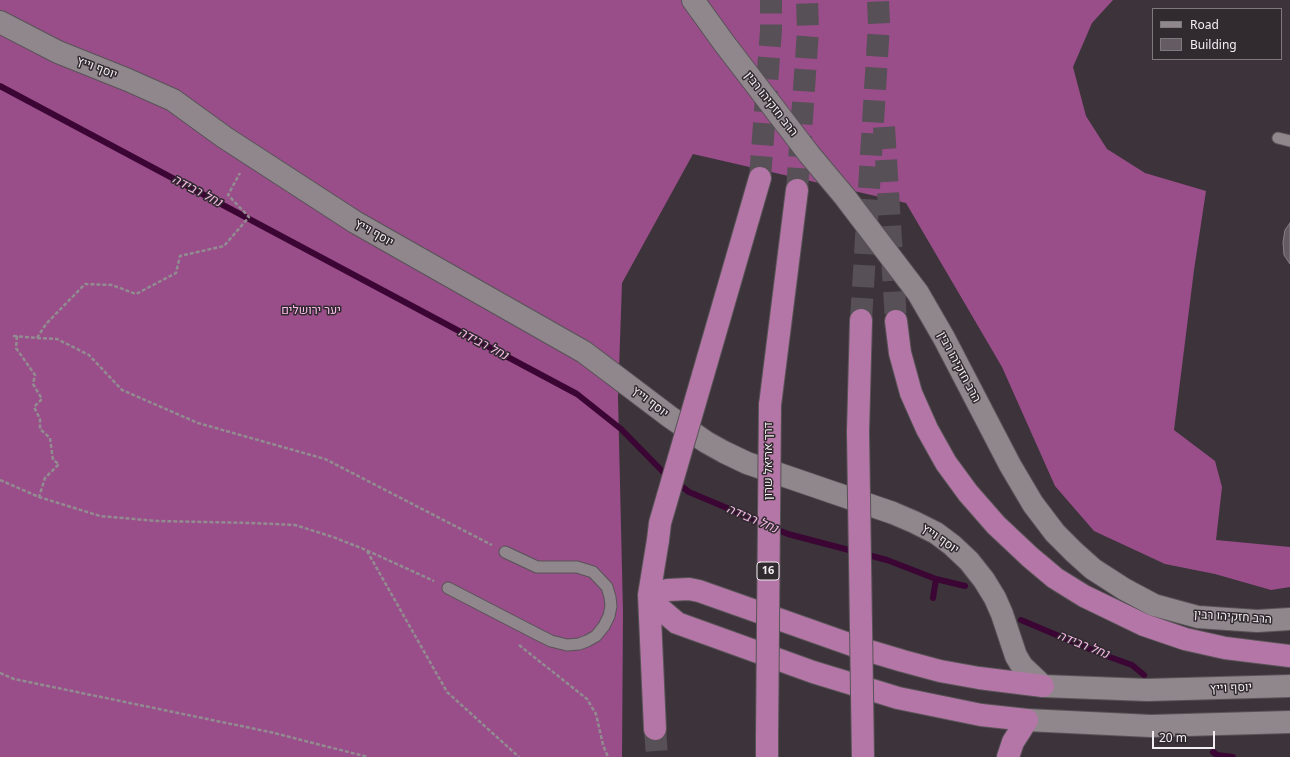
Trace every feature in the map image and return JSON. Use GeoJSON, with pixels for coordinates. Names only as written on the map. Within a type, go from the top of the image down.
{"type":"FeatureCollection","features":[{"type":"Feature","properties":{"kind":"highway"},"geometry":{"type":"LineString","coordinates":[[655,729],[649,595],[660,523],[760,178]]}},
{"type":"Feature","properties":{"kind":"highway","name":"דרך אריאל שרון"},"geometry":{"type":"LineString","coordinates":[[767,747],[770,406],[797,190]]}},
{"type":"Feature","properties":{"kind":"highway"},"geometry":{"type":"LineString","coordinates":[[861,320],[858,432],[863,757]]}},
{"type":"Feature","properties":{"kind":"highway"},"geometry":{"type":"LineString","coordinates":[[896,321],[900,353],[912,393],[934,443],[946,463],[968,493],[996,525],[1030,557],[1055,578],[1084,596],[1144,625],[1185,639],[1225,648],[1290,656]]}},
{"type":"Feature","properties":{"kind":"highway"},"geometry":{"type":"LineString","coordinates":[[649,595],[668,590],[689,589],[699,591],[866,650],[903,661],[940,671],[1043,686]]}},
{"type":"Feature","properties":{"kind":"highway"},"geometry":{"type":"LineString","coordinates":[[649,595],[657,606],[676,623],[813,672],[898,698],[981,715],[1027,720],[1013,742],[1008,757]]}},
{"type":"Feature","properties":{"kind":"main road","name":"הרב חזקיהו רבין"},"geometry":{"type":"LineString","coordinates":[[693,0],[809,154],[845,197],[918,293],[958,364],[1010,466],[1033,504],[1055,533],[1093,569],[1124,590],[1154,605],[1198,616],[1257,621],[1290,619]]}},
{"type":"Feature","properties":{"kind":"main road","name":"יוסף וייץ"},"geometry":{"type":"LineString","coordinates":[[0,22],[58,52],[174,100],[224,138],[355,222],[584,352],[670,418],[724,452],[747,463],[893,513],[936,533],[952,545],[969,561],[984,580],[995,598],[1002,614],[1016,656],[1026,671],[1043,686],[1147,690],[1290,686]]}},
{"type":"Feature","properties":{"kind":"main road"},"geometry":{"type":"LineString","coordinates":[[1027,720],[1151,726],[1290,722]]}},
{"type":"Feature","properties":{"kind":"lane"},"geometry":{"type":"LineString","coordinates":[[1278,138],[1290,140]]}},
{"type":"Feature","properties":{"kind":"lane"},"geometry":{"type":"LineString","coordinates":[[448,588],[551,641],[567,645],[579,644],[596,636],[604,626],[612,606],[607,587],[593,572],[577,567],[537,567],[504,552]]}},
{"type":"Feature","properties":{"kind":"path"},"geometry":{"type":"LineString","coordinates":[[37,338],[46,324],[86,284],[112,285],[136,294],[176,273],[180,256],[224,246],[249,217],[228,194],[250,155]]}},
{"type":"Feature","properties":{"kind":"path"},"geometry":{"type":"LineString","coordinates":[[13,336],[57,339],[90,355],[122,390],[198,423],[325,459],[504,552]]}},
{"type":"Feature","properties":{"kind":"path"},"geometry":{"type":"LineString","coordinates":[[17,336],[16,348],[35,375],[34,384],[42,400],[34,407],[40,419],[40,429],[50,438],[53,460],[59,464],[45,478],[39,497]]}},
{"type":"Feature","properties":{"kind":"path"},"geometry":{"type":"LineString","coordinates":[[0,480],[39,497],[100,516],[157,521],[295,525],[333,537],[366,550],[448,588]]}},
{"type":"Feature","properties":{"kind":"path"},"geometry":{"type":"LineString","coordinates":[[366,550],[447,692],[520,757]]}},
{"type":"Feature","properties":{"kind":"path"},"geometry":{"type":"LineString","coordinates":[[514,641],[586,699],[596,714],[603,745],[608,757]]}},
{"type":"Feature","properties":{"kind":"path"},"geometry":{"type":"LineString","coordinates":[[0,673],[14,679],[270,732],[368,757]]}},
{"type":"Feature","properties":{"kind":"green space","name":"יער ירושלים"},"geometry":{"type":"Polygon","coordinates":[[[0,0],[1113,0],[1092,23],[1073,67],[1086,116],[1107,149],[1145,173],[1206,191],[1194,270],[1174,430],[1215,461],[1222,487],[1216,540],[1290,547],[1290,587],[1271,590],[1215,574],[1165,564],[1094,531],[1055,486],[1002,367],[906,203],[693,154],[622,283],[618,398],[623,612],[622,757],[0,757],[0,0]]]}},
{"type":"Feature","properties":{"kind":"building"},"geometry":{"type":"Polygon","coordinates":[[[1290,223],[1290,264],[1284,255],[1283,242],[1285,230],[1290,223]]]}},
{"type":"Feature","properties":{"kind":"waterway","name":"נחל רבידה"},"geometry":{"type":"LineString","coordinates":[[0,86],[577,394],[621,429],[668,477]]}},
{"type":"Feature","properties":{"kind":"waterway","name":"נחל רבידה"},"geometry":{"type":"LineString","coordinates":[[676,482],[689,492],[765,524]]}},
{"type":"Feature","properties":{"kind":"waterway","name":"נחל רבידה"},"geometry":{"type":"LineString","coordinates":[[773,528],[788,534],[887,560],[936,579],[965,586]]}},
{"type":"Feature","properties":{"kind":"waterway"},"geometry":{"type":"LineString","coordinates":[[933,598],[936,579]]}},
{"type":"Feature","properties":{"kind":"waterway","name":"נחל רבידה"},"geometry":{"type":"LineString","coordinates":[[1021,620],[1104,655],[1132,665],[1144,675]]}},
{"type":"Feature","properties":{"kind":"waterway","name":"נחל רבידה"},"geometry":{"type":"LineString","coordinates":[[1213,752],[1217,755],[1233,757]]}},
{"type":"Feature","properties":{"kind":"tunnel"},"geometry":{"type":"LineString","coordinates":[[760,178],[771,30],[771,0]]}},
{"type":"Feature","properties":{"kind":"tunnel"},"geometry":{"type":"LineString","coordinates":[[797,190],[808,31],[807,0]]}},
{"type":"Feature","properties":{"kind":"tunnel"},"geometry":{"type":"LineString","coordinates":[[861,320],[879,24],[878,0]]}},
{"type":"Feature","properties":{"kind":"tunnel"},"geometry":{"type":"LineString","coordinates":[[884,127],[896,321]]}},
{"type":"Feature","properties":{"kind":"tunnel"},"geometry":{"type":"LineString","coordinates":[[655,729],[657,757]]}}]}
